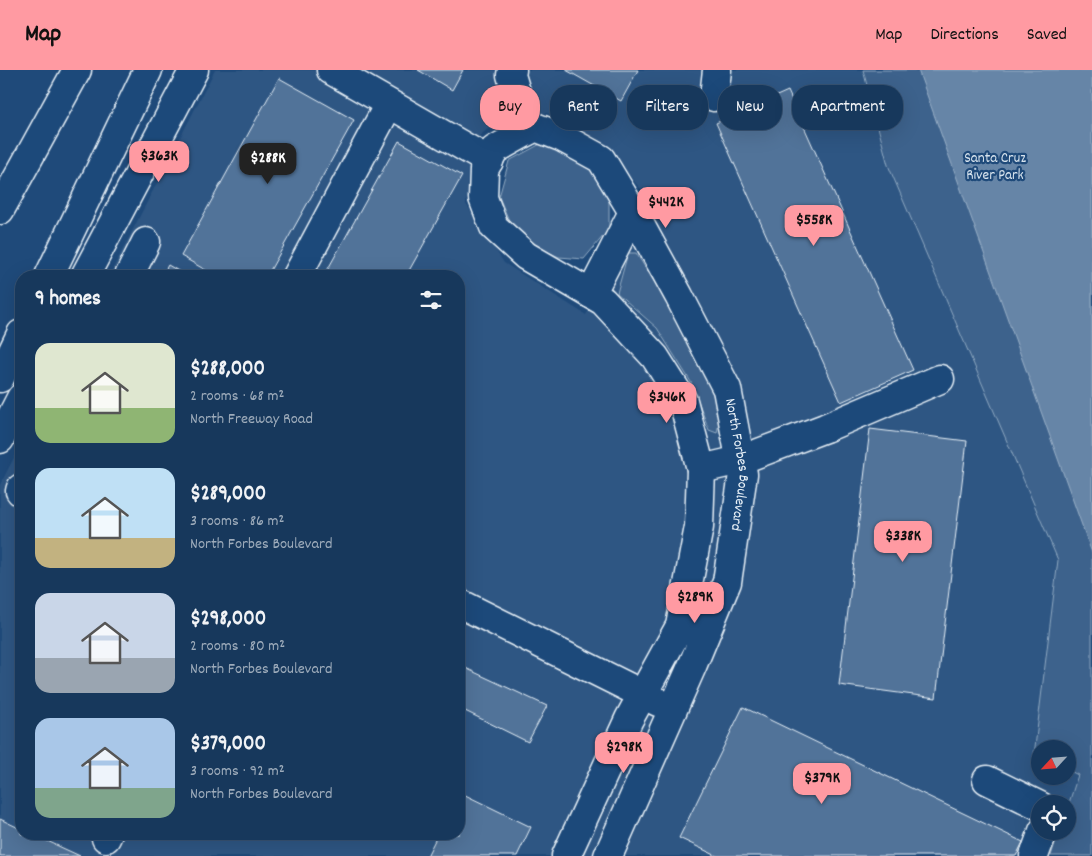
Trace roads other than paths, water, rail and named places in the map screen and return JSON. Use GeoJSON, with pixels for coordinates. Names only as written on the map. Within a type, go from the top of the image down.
{"type":"FeatureCollection","features":[{"type":"Feature","properties":{"kind":"main road"},"geometry":{"type":"LineString","coordinates":[[0,210],[77,70]]}},
{"type":"Feature","properties":{"kind":"main road"},"geometry":{"type":"LineString","coordinates":[[52,270],[148,70]]}},
{"type":"Feature","properties":{"kind":"main road"},"geometry":{"type":"LineString","coordinates":[[89,270],[194,70]]}},
{"type":"Feature","properties":{"kind":"main road"},"geometry":{"type":"LineString","coordinates":[[331,70],[489,161],[494,150],[528,131],[511,75],[512,70]]}},
{"type":"Feature","properties":{"kind":"main road"},"geometry":{"type":"LineString","coordinates":[[714,97],[717,70]]}},
{"type":"Feature","properties":{"kind":"main road"},"geometry":{"type":"LineString","coordinates":[[301,270],[389,104]]}},
{"type":"Feature","properties":{"kind":"main road","name":"North Forbes Boulevard"},"geometry":{"type":"LineString","coordinates":[[528,131],[535,127],[562,136],[601,159],[633,212],[727,389],[743,474],[726,582],[699,650],[608,856]]}},
{"type":"Feature","properties":{"kind":"main road","name":"North Forbes Boulevard"},"geometry":{"type":"LineString","coordinates":[[489,161],[484,170],[483,198],[494,228],[526,256],[602,301],[655,358],[683,401],[701,468],[699,527],[680,626],[629,719],[566,856]]}},
{"type":"Feature","properties":{"kind":"main road"},"geometry":{"type":"LineString","coordinates":[[591,294],[633,212]]}},
{"type":"Feature","properties":{"kind":"main road"},"geometry":{"type":"LineString","coordinates":[[131,270],[146,242]]}},
{"type":"Feature","properties":{"kind":"main road"},"geometry":{"type":"LineString","coordinates":[[0,378],[15,347]]}},
{"type":"Feature","properties":{"kind":"main road"},"geometry":{"type":"LineString","coordinates":[[701,468],[740,460],[826,428],[940,379]]}},
{"type":"Feature","properties":{"kind":"main road"},"geometry":{"type":"LineString","coordinates":[[0,439],[15,410]]}},
{"type":"Feature","properties":{"kind":"main road"},"geometry":{"type":"LineString","coordinates":[[465,606],[673,710]]}},
{"type":"Feature","properties":{"kind":"main road"},"geometry":{"type":"LineString","coordinates":[[673,638],[699,650]]}},
{"type":"Feature","properties":{"kind":"main road"},"geometry":{"type":"LineString","coordinates":[[987,780],[1031,802]]}},
{"type":"Feature","properties":{"kind":"main road"},"geometry":{"type":"LineString","coordinates":[[598,786],[632,801]]}},
{"type":"Feature","properties":{"kind":"main road"},"geometry":{"type":"LineString","coordinates":[[1034,856],[1040,840]]}},
{"type":"Feature","properties":{"kind":"park label","name":"Santa Cruz River Park"},"geometry":{"type":"Point","coordinates":[995,168]}}]}
